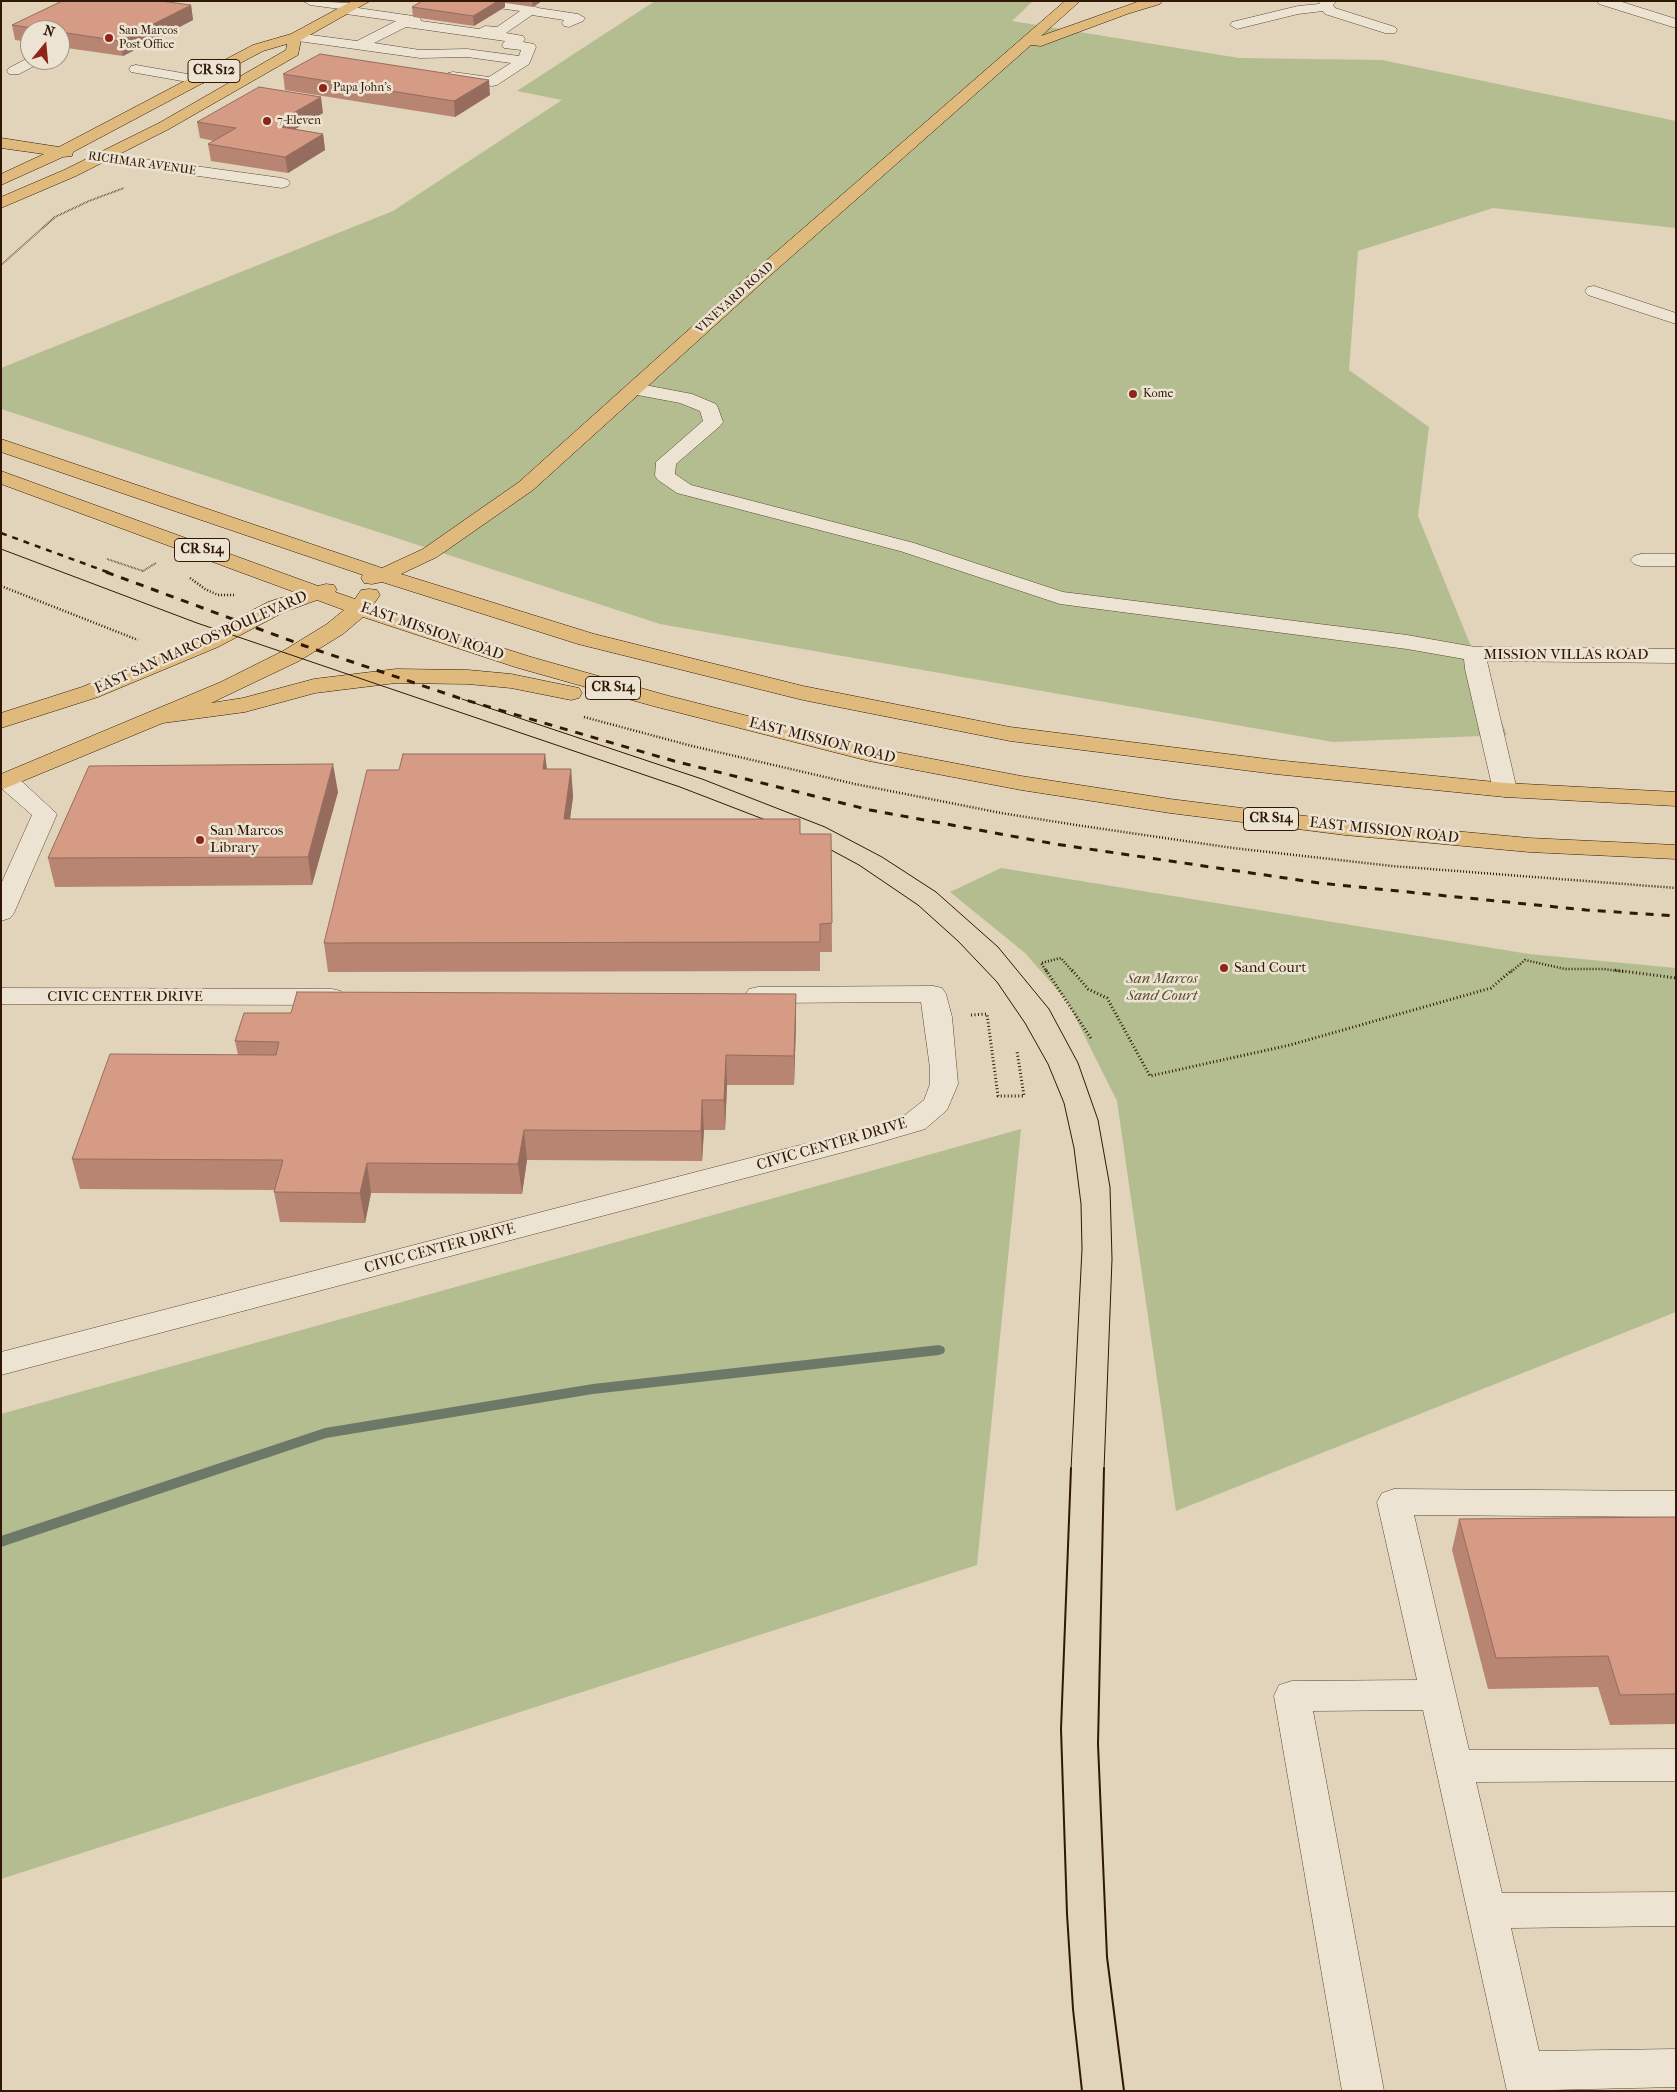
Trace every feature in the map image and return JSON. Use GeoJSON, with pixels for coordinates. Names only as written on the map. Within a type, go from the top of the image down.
{"type":"FeatureCollection","features":[{"type":"Feature","properties":{"kind":"main road","name":"VINEYARD ROAD"},"geometry":{"type":"LineString","coordinates":[[383,575],[430,553],[526,486],[1073,1]]}},
{"type":"Feature","properties":{"kind":"main road"},"geometry":{"type":"LineString","coordinates":[[1018,50],[1122,11],[1155,1]]}},
{"type":"Feature","properties":{"kind":"main road","name":"CR S12"},"geometry":{"type":"LineString","coordinates":[[1,203],[100,158],[164,126],[353,6]]}},
{"type":"Feature","properties":{"kind":"main road","name":"CR S12"},"geometry":{"type":"LineString","coordinates":[[1,180],[62,152],[258,48],[294,44]]}},
{"type":"Feature","properties":{"kind":"main road","name":"RICHMAR AVENUE"},"geometry":{"type":"LineString","coordinates":[[1,142],[100,158]]}},
{"type":"Feature","properties":{"kind":"main road","name":"CR S14"},"geometry":{"type":"LineString","coordinates":[[1,445],[383,575],[586,639],[745,680],[912,716],[1010,734],[1275,767],[1505,790],[1676,799]]}},
{"type":"Feature","properties":{"kind":"main road","name":"EAST MISSION ROAD"},"geometry":{"type":"LineString","coordinates":[[1,477],[360,608],[523,662],[661,702],[869,754],[1021,783],[1161,805],[1345,828],[1529,844],[1676,852]]}},
{"type":"Feature","properties":{"kind":"main road"},"geometry":{"type":"LineString","coordinates":[[5,782],[229,687],[291,656],[335,629],[360,608],[383,575]]}},
{"type":"Feature","properties":{"kind":"main road","name":"EAST SAN MARCOS BOULEVARD"},"geometry":{"type":"LineString","coordinates":[[1,721],[90,692],[210,642],[276,608],[318,592],[383,575]]}},
{"type":"Feature","properties":{"kind":"main road"},"geometry":{"type":"LineString","coordinates":[[158,717],[245,705],[314,686],[396,676],[468,677],[511,681],[564,691],[646,713],[869,754]]}},
{"type":"Feature","properties":{"kind":"street"},"geometry":{"type":"LineString","coordinates":[[310,1],[353,6],[500,31],[532,9],[476,1]]}},
{"type":"Feature","properties":{"kind":"street"},"geometry":{"type":"LineString","coordinates":[[1604,1],[1676,24]]}},
{"type":"Feature","properties":{"kind":"street"},"geometry":{"type":"LineString","coordinates":[[1253,32],[1329,6]]}},
{"type":"Feature","properties":{"kind":"street"},"geometry":{"type":"LineString","coordinates":[[1237,25],[1298,10],[1329,6],[1390,30]]}},
{"type":"Feature","properties":{"kind":"street"},"geometry":{"type":"LineString","coordinates":[[529,11],[578,18],[569,23]]}},
{"type":"Feature","properties":{"kind":"street"},"geometry":{"type":"LineString","coordinates":[[360,45],[404,23],[518,39],[509,45],[529,48],[524,61],[492,82],[435,74]]}},
{"type":"Feature","properties":{"kind":"street"},"geometry":{"type":"LineString","coordinates":[[294,44],[360,45],[420,54],[467,53],[524,61]]}},
{"type":"Feature","properties":{"kind":"street"},"geometry":{"type":"LineString","coordinates":[[294,44],[312,55]]}},
{"type":"Feature","properties":{"kind":"street"},"geometry":{"type":"LineString","coordinates":[[14,71],[20,68]]}},
{"type":"Feature","properties":{"kind":"street"},"geometry":{"type":"LineString","coordinates":[[136,69],[198,80]]}},
{"type":"Feature","properties":{"kind":"street","name":"RICHMAR AVENUE"},"geometry":{"type":"LineString","coordinates":[[100,158],[282,183]]}},
{"type":"Feature","properties":{"kind":"street"},"geometry":{"type":"LineString","coordinates":[[1594,291],[1676,319]]}},
{"type":"Feature","properties":{"kind":"street"},"geometry":{"type":"LineString","coordinates":[[634,389],[685,398],[709,408],[713,422],[666,462],[664,476],[684,488],[907,546],[1060,598],[1407,642],[1475,654]]}},
{"type":"Feature","properties":{"kind":"street"},"geometry":{"type":"LineString","coordinates":[[1641,560],[1676,560]]}},
{"type":"Feature","properties":{"kind":"street","name":"MISSION VILLAS ROAD"},"geometry":{"type":"LineString","coordinates":[[1505,790],[1476,669],[1475,654],[1676,656]]}},
{"type":"Feature","properties":{"kind":"street"},"geometry":{"type":"LineString","coordinates":[[1,913],[45,814],[5,782]]}},
{"type":"Feature","properties":{"kind":"street","name":"CIVIC CENTER DRIVE"},"geometry":{"type":"LineString","coordinates":[[1,1364],[874,1135],[915,1122],[938,1104],[944,1084],[944,1068],[933,994],[736,995]]}},
{"type":"Feature","properties":{"kind":"street","name":"CIVIC CENTER DRIVE"},"geometry":{"type":"LineString","coordinates":[[1,996],[360,997]]}},
{"type":"Feature","properties":{"kind":"street"},"geometry":{"type":"LineString","coordinates":[[1676,1504],[1394,1502],[1525,2081],[1676,2068]]}},
{"type":"Feature","properties":{"kind":"street"},"geometry":{"type":"LineString","coordinates":[[1363,2091],[1292,1696],[1438,1696]]}},
{"type":"Feature","properties":{"kind":"street"},"geometry":{"type":"LineString","coordinates":[[1454,1766],[1676,1765]]}},
{"type":"Feature","properties":{"kind":"street"},"geometry":{"type":"LineString","coordinates":[[1486,1911],[1676,1909]]}},
{"type":"Feature","properties":{"kind":"path"},"geometry":{"type":"LineString","coordinates":[[1,265],[55,217],[89,201],[131,186]]}},
{"type":"Feature","properties":{"kind":"path"},"geometry":{"type":"LineString","coordinates":[[107,559],[143,571],[156,563]]}},
{"type":"Feature","properties":{"kind":"path"},"geometry":{"type":"LineString","coordinates":[[1,586],[138,641]]}},
{"type":"Feature","properties":{"kind":"path"},"geometry":{"type":"LineString","coordinates":[[1092,1040],[1041,963],[1061,958],[1088,989],[1107,998],[1150,1076],[1290,1045],[1491,988],[1525,960],[1565,969],[1604,969],[1676,978]]}},
{"type":"Feature","properties":{"kind":"path"},"geometry":{"type":"LineString","coordinates":[[965,1015],[987,1014],[998,1096],[1024,1096],[1016,1051]]}},
{"type":"Feature","properties":{"kind":"green space"},"geometry":{"type":"Polygon","coordinates":[[[655,1],[1033,1],[1012,21],[1239,58],[1382,60],[1676,121],[1676,228],[1493,208],[1358,251],[1349,370],[1429,427],[1418,516],[1507,735],[1333,742],[660,624],[1,409],[1,368],[393,211],[562,100],[517,91],[655,1]]]}},
{"type":"Feature","properties":{"kind":"green space","name":"San Marcos Sand Court"},"geometry":{"type":"Polygon","coordinates":[[[1001,868],[1529,954],[1676,968],[1676,1312],[1176,1511],[1117,1101],[1067,1001],[1025,953],[950,892],[1001,868]]]}},
{"type":"Feature","properties":{"kind":"green space"},"geometry":{"type":"Polygon","coordinates":[[[1021,1129],[977,1565],[1,1879],[1,1414],[1021,1129]]]}},
{"type":"Feature","properties":{"kind":"building"},"geometry":{"type":"Polygon","coordinates":[[[62,1],[161,1],[191,5],[120,41],[70,34],[70,20],[22,20],[62,1]]]}},
{"type":"Feature","properties":{"kind":"building"},"geometry":{"type":"Polygon","coordinates":[[[422,1],[498,1],[473,16],[412,7],[422,1]]]}},
{"type":"Feature","properties":{"kind":"building"},"geometry":{"type":"Polygon","coordinates":[[[20,21],[20,26],[12,25],[20,21]]]}},
{"type":"Feature","properties":{"kind":"building"},"geometry":{"type":"Polygon","coordinates":[[[320,54],[489,80],[454,101],[283,74],[320,54]]]}},
{"type":"Feature","properties":{"kind":"building"},"geometry":{"type":"Polygon","coordinates":[[[259,87],[321,97],[281,120],[291,122],[281,127],[323,134],[285,157],[208,144],[236,128],[197,122],[259,87]]]}},
{"type":"Feature","properties":{"kind":"building"},"geometry":{"type":"Polygon","coordinates":[[[403,754],[545,754],[543,769],[571,769],[564,819],[800,819],[800,834],[831,834],[832,923],[820,924],[820,942],[324,943],[367,770],[399,770],[403,754]]]}},
{"type":"Feature","properties":{"kind":"building","name":"San Marcos Library"},"geometry":{"type":"Polygon","coordinates":[[[333,764],[308,857],[48,858],[89,766],[333,764]]]}},
{"type":"Feature","properties":{"kind":"building"},"geometry":{"type":"Polygon","coordinates":[[[297,992],[796,994],[794,1056],[726,1055],[724,1100],[702,1100],[701,1131],[524,1130],[518,1164],[367,1163],[360,1193],[274,1192],[283,1160],[72,1159],[110,1054],[276,1055],[279,1042],[235,1041],[244,1013],[291,1013],[297,992]]]}},
{"type":"Feature","properties":{"kind":"building"},"geometry":{"type":"Polygon","coordinates":[[[1676,1517],[1676,1694],[1620,1695],[1608,1656],[1496,1658],[1459,1519],[1676,1517]]]}},
{"type":"Feature","properties":{"kind":"waterway"},"geometry":{"type":"LineString","coordinates":[[1,1542],[325,1433],[593,1389],[939,1350]]}},
{"type":"Feature","properties":{"kind":"tram line"},"geometry":{"type":"LineString","coordinates":[[1,549],[197,623],[680,787],[776,824]]}},
{"type":"Feature","properties":{"kind":"tram line"},"geometry":{"type":"LineString","coordinates":[[462,699],[702,779],[825,827],[882,857],[936,892],[998,947],[1049,1009],[1078,1063],[1098,1120],[1110,1187],[1112,1259],[1104,1470]]}},
{"type":"Feature","properties":{"kind":"tram line"},"geometry":{"type":"LineString","coordinates":[[820,844],[859,865],[918,905],[958,941],[997,982],[1025,1023],[1048,1064],[1064,1103],[1074,1148],[1081,1204],[1082,1249],[1071,1470]]}},
{"type":"Feature","properties":{"kind":"tram line"},"geometry":{"type":"LineString","coordinates":[[1071,1468],[1061,1729],[1067,1914],[1073,2009],[1082,2091]]}},
{"type":"Feature","properties":{"kind":"tram line"},"geometry":{"type":"LineString","coordinates":[[1104,1468],[1098,1744],[1107,1957],[1124,2091]]}},
{"type":"Feature","properties":{"kind":"railway"},"geometry":{"type":"LineString","coordinates":[[1,533],[110,573]]}},
{"type":"Feature","properties":{"kind":"railway"},"geometry":{"type":"LineString","coordinates":[[106,572],[305,646],[462,699],[674,761],[870,810],[1055,844],[1319,883],[1586,910],[1676,916]]}},
{"type":"Feature","properties":{"kind":"place","name":"San Marcos Post Office"},"geometry":{"type":"Point","coordinates":[109,38]}},
{"type":"Feature","properties":{"kind":"place","name":"Papa John's"},"geometry":{"type":"Point","coordinates":[323,88]}},
{"type":"Feature","properties":{"kind":"place","name":"7-Eleven"},"geometry":{"type":"Point","coordinates":[267,121]}},
{"type":"Feature","properties":{"kind":"place","name":"Kome"},"geometry":{"type":"Point","coordinates":[1133,394]}},
{"type":"Feature","properties":{"kind":"place","name":"San Marcos Library"},"geometry":{"type":"Point","coordinates":[200,840]}},
{"type":"Feature","properties":{"kind":"place","name":"Sand Court"},"geometry":{"type":"Point","coordinates":[1224,968]}}]}
